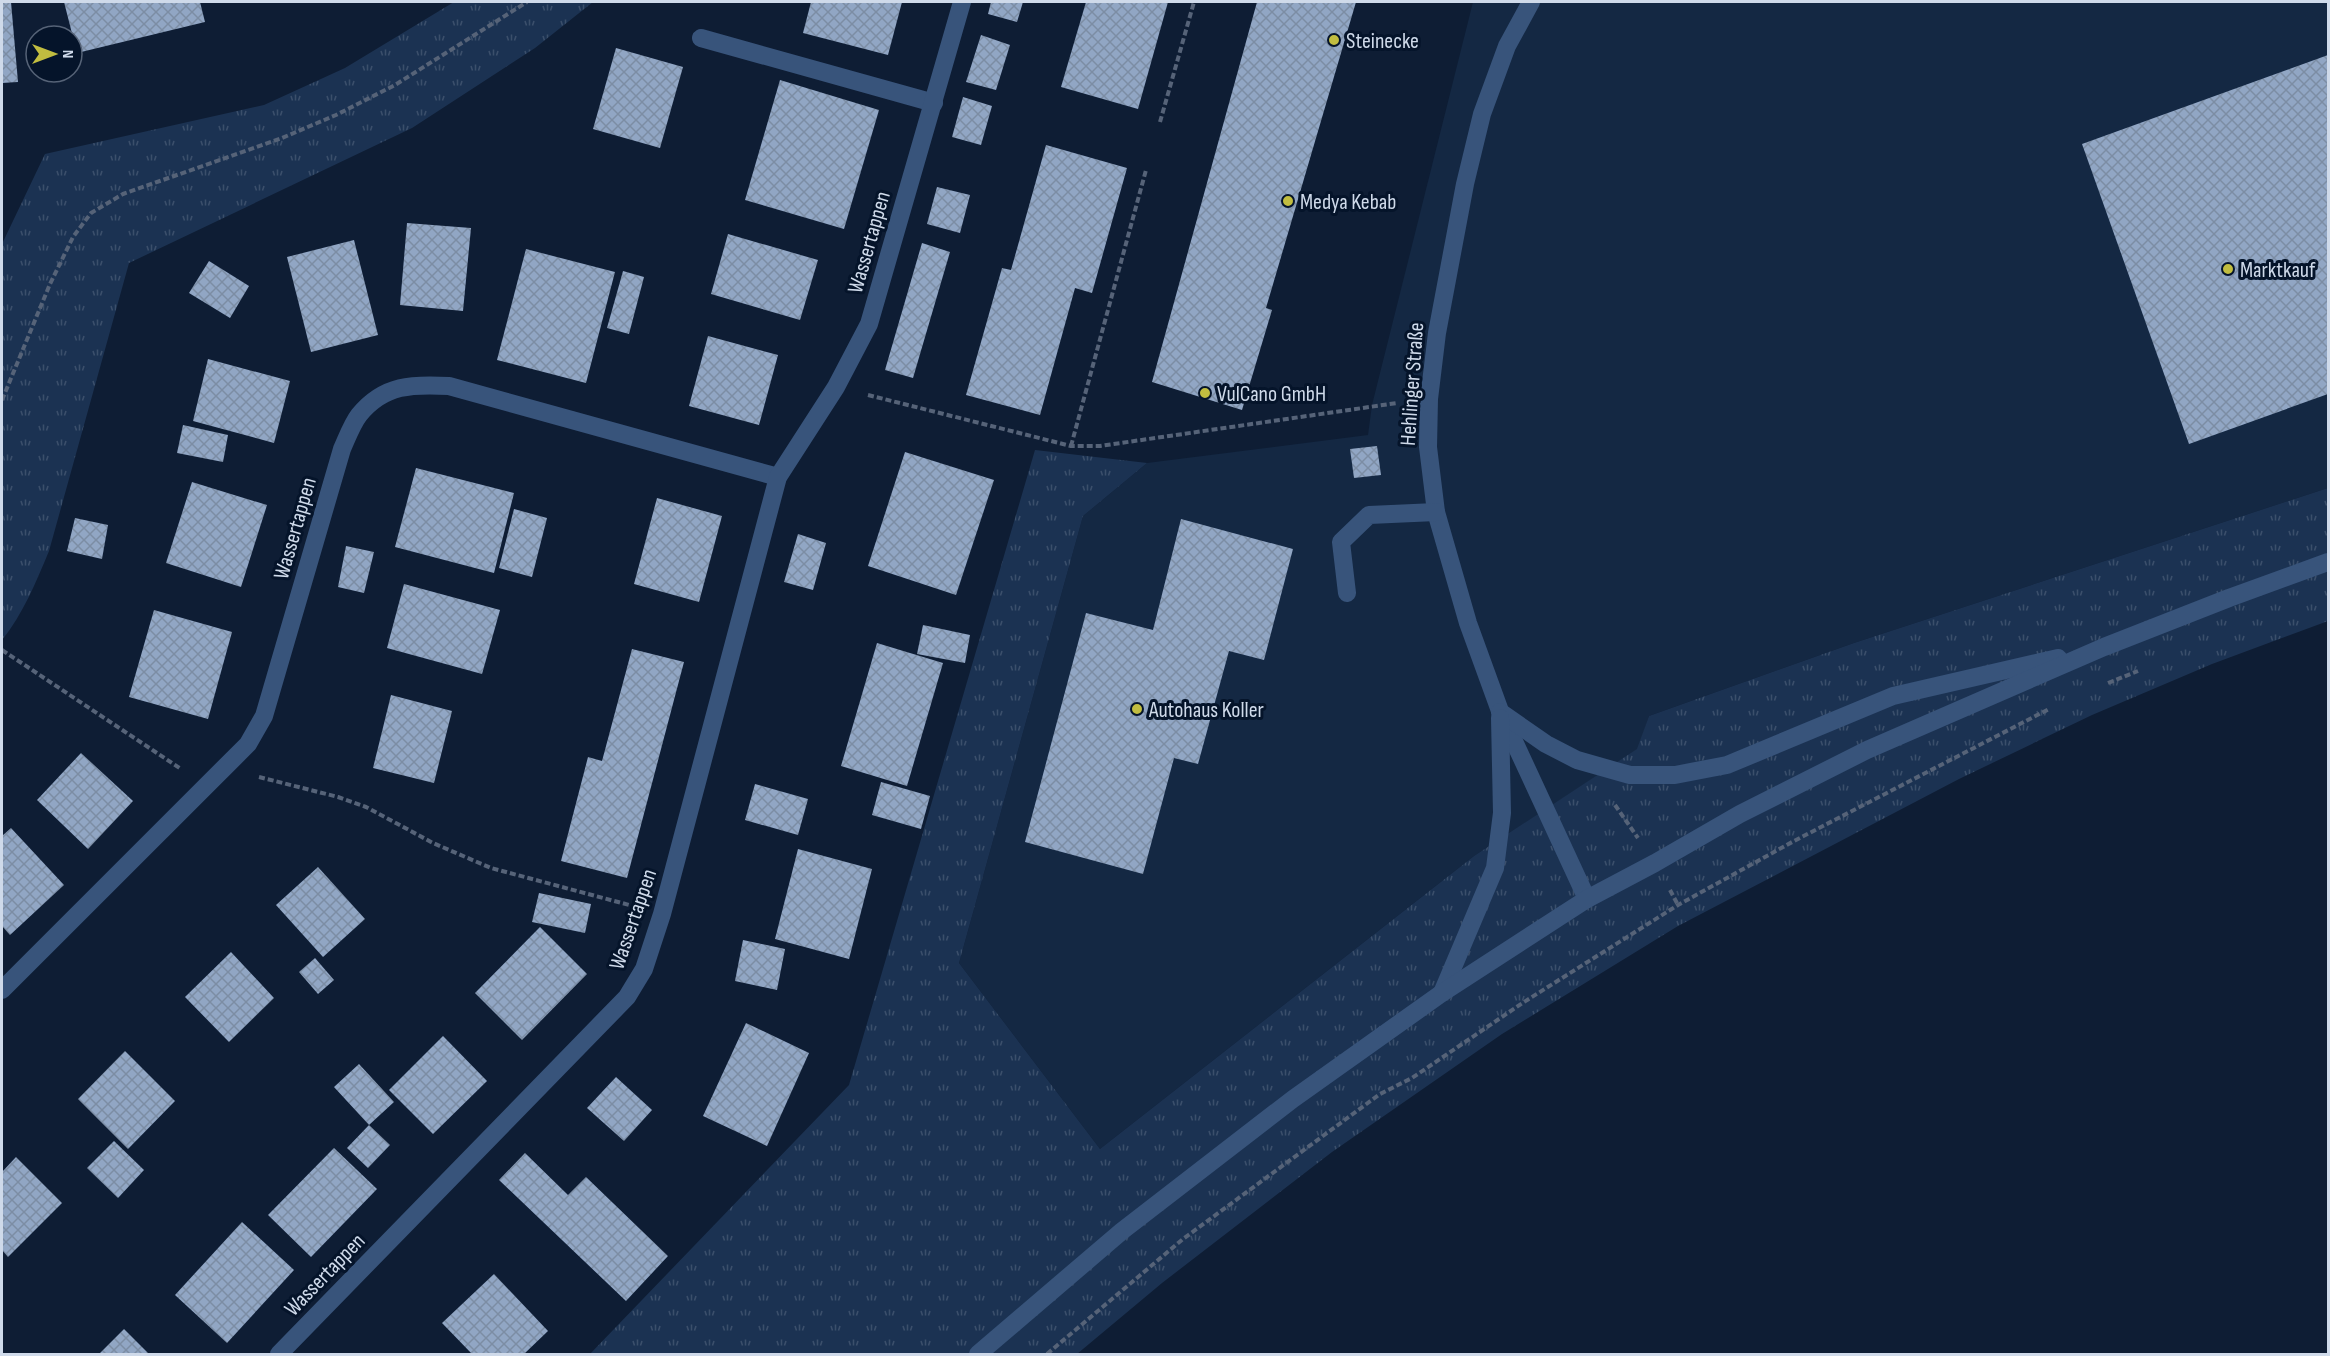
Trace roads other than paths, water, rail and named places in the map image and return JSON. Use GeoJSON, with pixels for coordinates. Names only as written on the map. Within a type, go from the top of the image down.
{"type":"FeatureCollection","features":[{"type":"Feature","properties":{"kind":"street","name":"Wassertappen"},"geometry":{"type":"LineString","coordinates":[[279,1354],[627,997],[645,969],[662,914],[778,477],[836,387],[869,324],[962,2]]}},
{"type":"Feature","properties":{"kind":"street","name":"Hehlinger Straße"},"geometry":{"type":"LineString","coordinates":[[1531,2],[1508,46],[1482,114],[1456,229],[1437,333],[1429,399],[1428,447],[1436,512],[1468,623],[1500,711],[1587,899]]}},
{"type":"Feature","properties":{"kind":"street"},"geometry":{"type":"LineString","coordinates":[[701,38],[934,103]]}},
{"type":"Feature","properties":{"kind":"street","name":"Wassertappen"},"geometry":{"type":"LineString","coordinates":[[2,990],[248,744],[264,716],[342,449],[358,415],[385,392],[414,384],[449,386],[778,477]]}},
{"type":"Feature","properties":{"kind":"street"},"geometry":{"type":"LineString","coordinates":[[1347,593],[1341,542],[1369,515],[1436,512]]}},
{"type":"Feature","properties":{"kind":"street"},"geometry":{"type":"LineString","coordinates":[[978,1354],[1122,1231],[1293,1099],[1442,993],[1587,899],[1656,863],[1740,813],[1868,750],[2104,647],[2328,562]]}},
{"type":"Feature","properties":{"kind":"street"},"geometry":{"type":"LineString","coordinates":[[1500,711],[1546,744],[1577,760],[1630,775],[1675,775],[1727,765],[1893,696],[2104,647]]}},
{"type":"Feature","properties":{"kind":"street"},"geometry":{"type":"LineString","coordinates":[[1442,993],[1495,868],[1502,813],[1500,711]]}},
{"type":"Feature","properties":{"kind":"place","name":"Steinecke"},"geometry":{"type":"Point","coordinates":[1334,40]}},
{"type":"Feature","properties":{"kind":"place","name":"Medya Kebab"},"geometry":{"type":"Point","coordinates":[1288,201]}},
{"type":"Feature","properties":{"kind":"place","name":"Marktkauf"},"geometry":{"type":"Point","coordinates":[2228,269]}},
{"type":"Feature","properties":{"kind":"place","name":"VulCano GmbH"},"geometry":{"type":"Point","coordinates":[1205,393]}},
{"type":"Feature","properties":{"kind":"place","name":"Autohaus Koller"},"geometry":{"type":"Point","coordinates":[1137,709]}}]}
